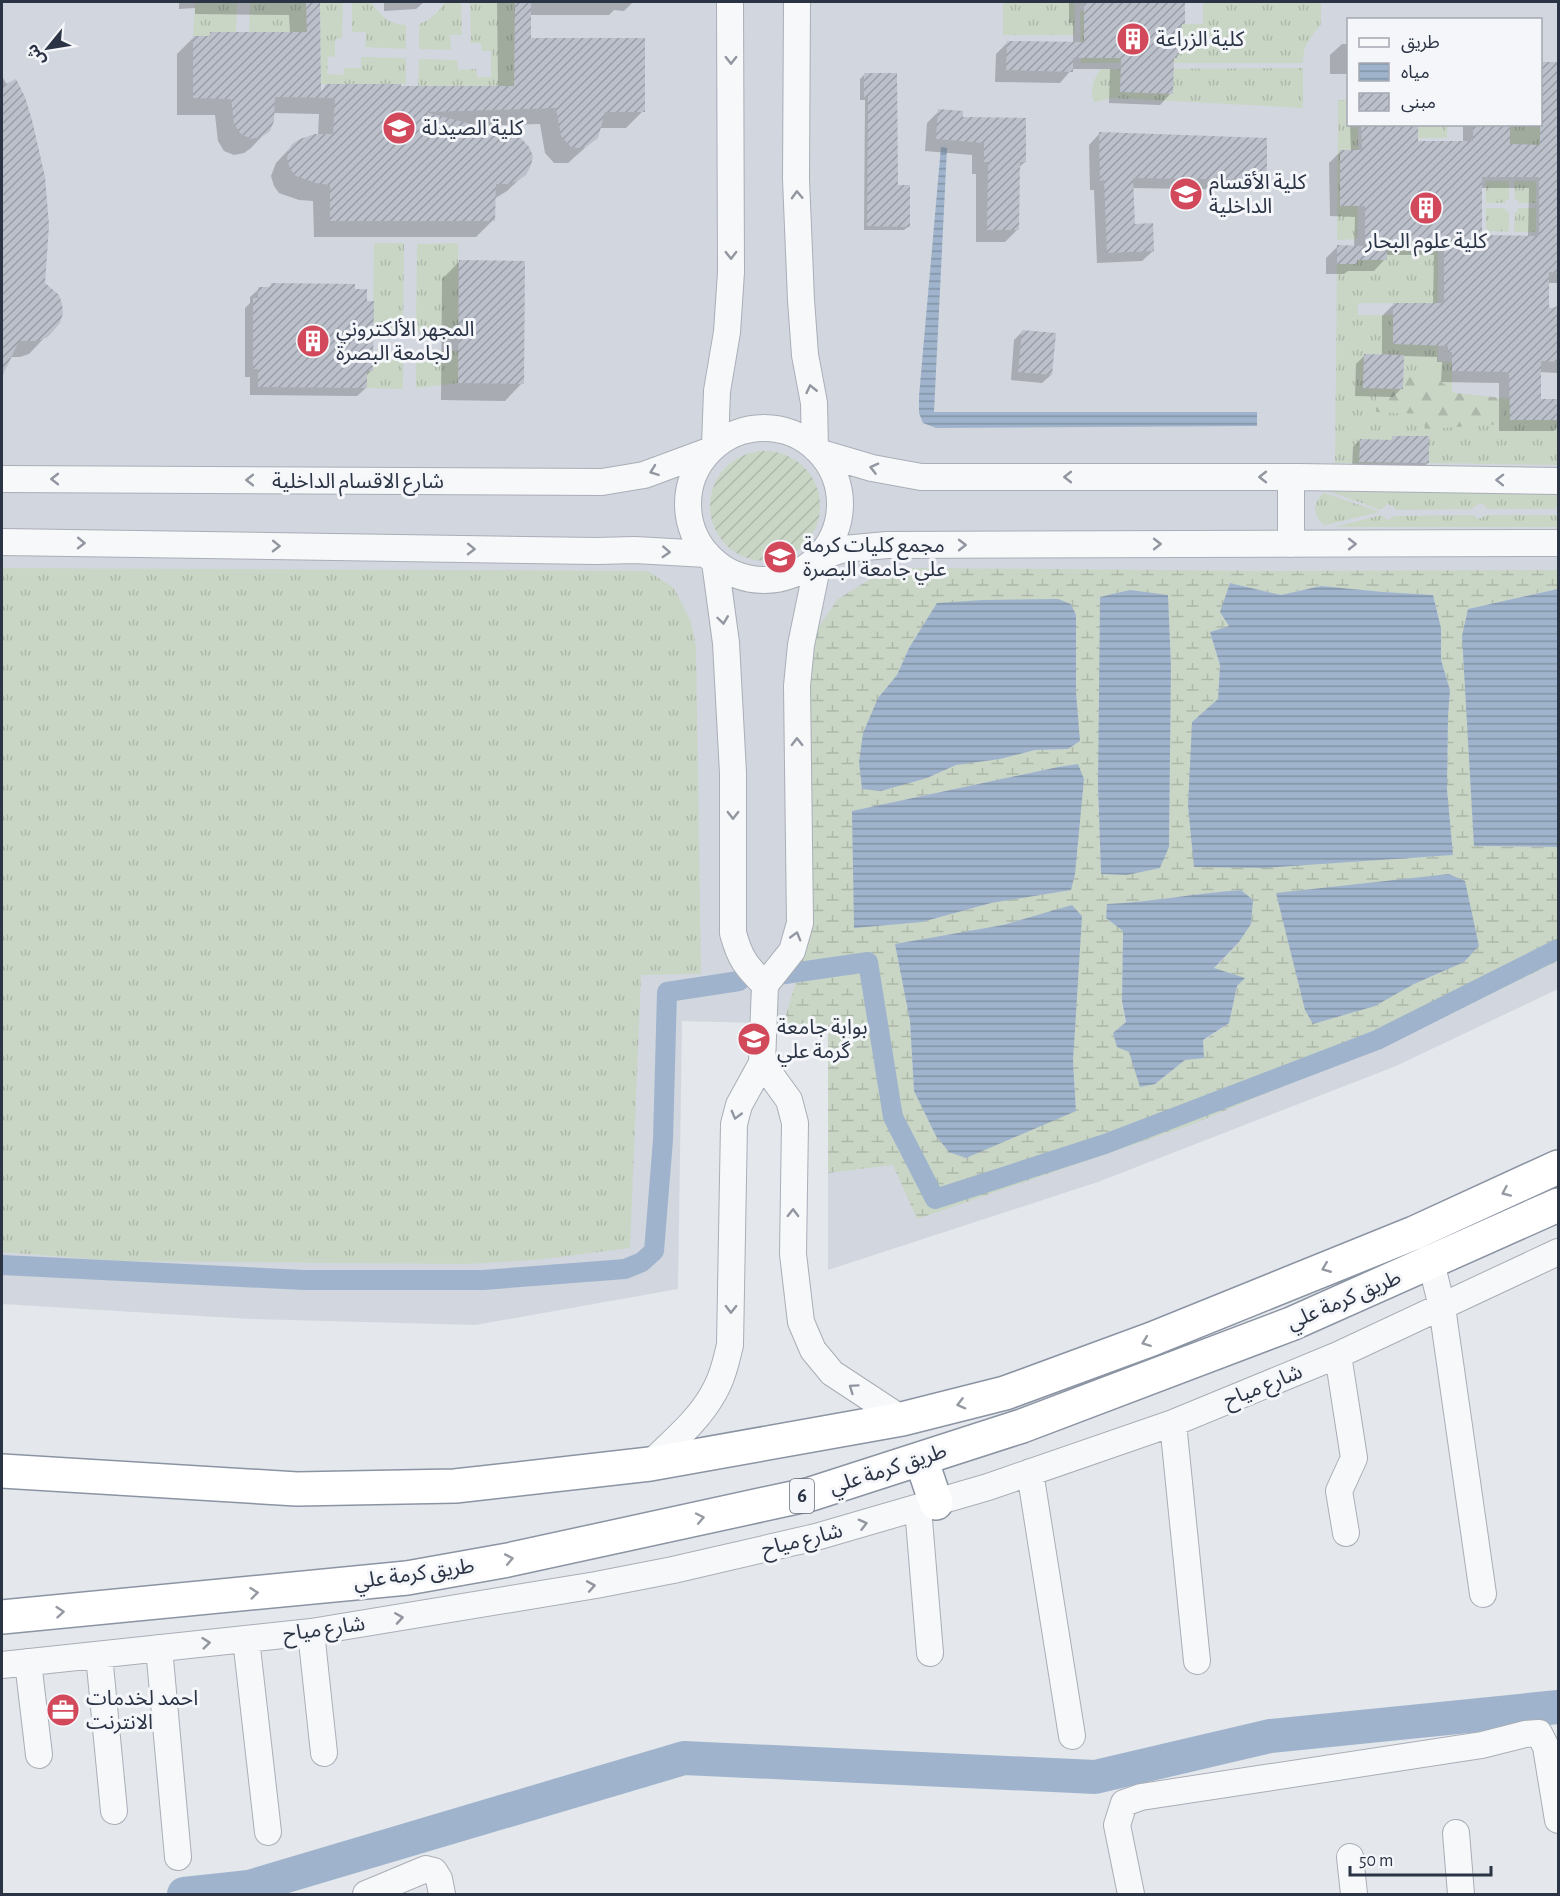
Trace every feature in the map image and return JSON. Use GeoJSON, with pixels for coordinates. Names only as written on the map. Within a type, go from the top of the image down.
{"type":"FeatureCollection","features":[{"type":"Feature","properties":{"kind":"highway","name":"طريق كرمة علي"},"geometry":{"type":"LineString","coordinates":[[2,1471],[297,1489],[455,1486],[650,1464],[902,1419],[1005,1393],[1152,1339],[1414,1233],[1558,1167]]}},
{"type":"Feature","properties":{"kind":"highway","name":"طريق كرمة علي"},"geometry":{"type":"LineString","coordinates":[[2,1617],[407,1578],[508,1560],[811,1494],[1022,1426],[1280,1328],[1558,1205]]}},
{"type":"Feature","properties":{"kind":"highway"},"geometry":{"type":"LineString","coordinates":[[921,1459],[927,1505]]}},
{"type":"Feature","properties":{"kind":"street"},"geometry":{"type":"LineString","coordinates":[[712,448],[717,391],[727,332],[731,273],[730,2]]}},
{"type":"Feature","properties":{"kind":"street"},"geometry":{"type":"LineString","coordinates":[[650,1464],[698,1416],[713,1395],[724,1371],[730,1345],[734,1124],[739,1105],[762,1062],[765,985],[792,951],[800,923],[797,686],[801,645],[820,557],[836,530],[841,510],[839,489],[832,470],[818,450],[814,403],[805,355],[796,180],[796,2]]}},
{"type":"Feature","properties":{"kind":"street"},"geometry":{"type":"LineString","coordinates":[[1558,481],[1291,477],[921,477],[872,468],[818,450],[797,435],[777,429],[755,428],[734,434],[712,448],[696,470],[689,491],[689,513],[695,535],[711,558],[735,574],[757,580],[779,579],[801,572],[820,557],[844,549],[887,545],[1558,543]]}},
{"type":"Feature","properties":{"kind":"street","name":"شارع الاقسام الداخلية"},"geometry":{"type":"LineString","coordinates":[[2,479],[602,482],[644,475],[712,448]]}},
{"type":"Feature","properties":{"kind":"street"},"geometry":{"type":"LineString","coordinates":[[1291,477],[1291,544]]}},
{"type":"Feature","properties":{"kind":"street"},"geometry":{"type":"LineString","coordinates":[[2,542],[635,550],[711,558]]}},
{"type":"Feature","properties":{"kind":"street"},"geometry":{"type":"LineString","coordinates":[[711,558],[726,643],[733,773],[734,933],[739,953],[748,968],[765,985]]}},
{"type":"Feature","properties":{"kind":"street"},"geometry":{"type":"LineString","coordinates":[[762,1062],[789,1100],[795,1124],[793,1254],[801,1322],[813,1350],[832,1373],[902,1419]]}},
{"type":"Feature","properties":{"kind":"street","name":"شارع مياح"},"geometry":{"type":"LineString","coordinates":[[2,1665],[310,1632],[585,1587],[673,1570],[816,1537],[927,1505],[1173,1423],[1338,1355],[1558,1252]]}},
{"type":"Feature","properties":{"kind":"street"},"geometry":{"type":"LineString","coordinates":[[1431,1262],[1442,1307],[1483,1594]]}},
{"type":"Feature","properties":{"kind":"street"},"geometry":{"type":"LineString","coordinates":[[1338,1355],[1354,1458],[1339,1491],[1346,1533]]}},
{"type":"Feature","properties":{"kind":"street"},"geometry":{"type":"LineString","coordinates":[[1173,1423],[1197,1661]]}},
{"type":"Feature","properties":{"kind":"street"},"geometry":{"type":"LineString","coordinates":[[1030,1472],[1072,1736]]}},
{"type":"Feature","properties":{"kind":"street"},"geometry":{"type":"LineString","coordinates":[[927,1505],[930,1653]]}},
{"type":"Feature","properties":{"kind":"street"},"geometry":{"type":"LineString","coordinates":[[310,1632],[324,1753]]}},
{"type":"Feature","properties":{"kind":"street"},"geometry":{"type":"LineString","coordinates":[[246,1639],[268,1833]]}},
{"type":"Feature","properties":{"kind":"street"},"geometry":{"type":"LineString","coordinates":[[159,1648],[178,1857]]}},
{"type":"Feature","properties":{"kind":"street"},"geometry":{"type":"LineString","coordinates":[[99,1655],[114,1811]]}},
{"type":"Feature","properties":{"kind":"street"},"geometry":{"type":"LineString","coordinates":[[28,1662],[39,1755]]}},
{"type":"Feature","properties":{"kind":"street"},"geometry":{"type":"LineString","coordinates":[[1131,1894],[1117,1825],[1124,1803],[1141,1797],[1482,1746],[1539,1732],[1546,1747],[1558,1820]]}},
{"type":"Feature","properties":{"kind":"street"},"geometry":{"type":"LineString","coordinates":[[1456,1833],[1461,1894]]}},
{"type":"Feature","properties":{"kind":"street"},"geometry":{"type":"LineString","coordinates":[[1350,1857],[1354,1894]]}},
{"type":"Feature","properties":{"kind":"street"},"geometry":{"type":"LineString","coordinates":[[366,1894],[426,1869],[434,1871],[439,1879],[442,1894]]}},
{"type":"Feature","properties":{"kind":"shaded area","name":"مجمع كليات كرمة علي جامعة البصرة"},"geometry":{"type":"Polygon","coordinates":[[[2,2],[1558,2],[1558,989],[1396,1066],[1098,1182],[828,1270],[828,1025],[682,1021],[678,1289],[475,1325],[250,1319],[2,1304],[2,2]]]}},
{"type":"Feature","properties":{"kind":"green space"},"geometry":{"type":"Polygon","coordinates":[[[195,2],[237,2],[236,32],[211,32],[210,36],[193,36],[195,2]]]}},
{"type":"Feature","properties":{"kind":"green space"},"geometry":{"type":"Polygon","coordinates":[[[250,2],[306,2],[307,36],[294,32],[249,32],[250,2]]]}},
{"type":"Feature","properties":{"kind":"green space"},"geometry":{"type":"Polygon","coordinates":[[[320,2],[343,2],[342,39],[335,39],[335,57],[328,56],[327,74],[343,75],[344,68],[361,68],[361,57],[406,58],[406,84],[321,84],[320,2]]]}},
{"type":"Feature","properties":{"kind":"green space"},"geometry":{"type":"Polygon","coordinates":[[[352,2],[371,2],[386,18],[400,25],[406,25],[406,49],[365,47],[366,32],[352,32],[352,2]]]}},
{"type":"Feature","properties":{"kind":"green space"},"geometry":{"type":"Polygon","coordinates":[[[445,2],[461,2],[462,35],[450,35],[451,50],[419,49],[419,24],[434,15],[445,2]]]}},
{"type":"Feature","properties":{"kind":"green space"},"geometry":{"type":"Polygon","coordinates":[[[470,2],[515,2],[514,86],[418,87],[419,59],[457,60],[458,70],[476,69],[477,77],[491,77],[491,51],[482,51],[481,43],[471,43],[470,2]]]}},
{"type":"Feature","properties":{"kind":"green space"},"geometry":{"type":"Polygon","coordinates":[[[1003,2],[1075,2],[1075,35],[1003,35],[1003,2]]]}},
{"type":"Feature","properties":{"kind":"green space"},"geometry":{"type":"Polygon","coordinates":[[[1203,2],[1321,2],[1321,25],[1306,47],[1303,63],[1081,63],[1080,11],[1084,11],[1088,58],[1177,58],[1177,53],[1182,53],[1182,24],[1203,24],[1203,2]]]}},
{"type":"Feature","properties":{"kind":"green space"},"geometry":{"type":"Polygon","coordinates":[[[1303,68],[1303,108],[1113,98],[1094,102],[1092,93],[1096,77],[1101,69],[1303,68]]]}},
{"type":"Feature","properties":{"kind":"green space"},"geometry":{"type":"Polygon","coordinates":[[[1338,100],[1347,100],[1347,126],[1358,126],[1358,150],[1340,151],[1340,205],[1358,206],[1357,239],[1337,240],[1338,100]]]}},
{"type":"Feature","properties":{"kind":"green space"},"geometry":{"type":"Polygon","coordinates":[[[1418,126],[1447,126],[1447,138],[1418,138],[1418,126]]]}},
{"type":"Feature","properties":{"kind":"green space"},"geometry":{"type":"Polygon","coordinates":[[[1510,126],[1540,126],[1541,145],[1510,144],[1510,126]]]}},
{"type":"Feature","properties":{"kind":"green space"},"geometry":{"type":"Polygon","coordinates":[[[1486,181],[1509,181],[1509,200],[1505,200],[1505,203],[1486,203],[1486,181]]]}},
{"type":"Feature","properties":{"kind":"green space"},"geometry":{"type":"Polygon","coordinates":[[[1514,181],[1536,181],[1536,208],[1535,203],[1518,203],[1518,200],[1515,200],[1514,181]]]}},
{"type":"Feature","properties":{"kind":"green space"},"geometry":{"type":"Polygon","coordinates":[[[1486,208],[1505,208],[1509,212],[1509,231],[1512,232],[1486,231],[1486,208]]]}},
{"type":"Feature","properties":{"kind":"green space"},"geometry":{"type":"Polygon","coordinates":[[[1518,208],[1536,208],[1536,232],[1514,232],[1515,212],[1518,212],[1518,208]]]}},
{"type":"Feature","properties":{"kind":"green space"},"geometry":{"type":"Polygon","coordinates":[[[374,243],[404,243],[403,332],[373,332],[374,243]]]}},
{"type":"Feature","properties":{"kind":"green space"},"geometry":{"type":"Polygon","coordinates":[[[458,243],[459,333],[416,332],[417,244],[458,243]]]}},
{"type":"Feature","properties":{"kind":"green space"},"geometry":{"type":"Polygon","coordinates":[[[1387,249],[1438,250],[1438,361],[1452,362],[1452,427],[1502,424],[1502,398],[1510,399],[1510,420],[1558,420],[1558,465],[1429,463],[1429,436],[1393,436],[1393,463],[1335,463],[1337,264],[1357,264],[1357,260],[1387,259],[1387,249]],[[1358,303],[1358,315],[1423,315],[1424,303],[1358,303]],[[1364,354],[1363,388],[1403,389],[1404,355],[1364,354]]]}},
{"type":"Feature","properties":{"kind":"green space"},"geometry":{"type":"Polygon","coordinates":[[[373,351],[403,351],[403,389],[367,388],[367,371],[373,371],[373,351]]]}},
{"type":"Feature","properties":{"kind":"green space"},"geometry":{"type":"Polygon","coordinates":[[[416,351],[458,351],[458,383],[416,388],[416,351]]]}},
{"type":"Feature","properties":{"kind":"green space"},"geometry":{"type":"Polygon","coordinates":[[[1404,371],[1432,374],[1455,393],[1502,398],[1502,424],[1425,429],[1422,414],[1376,412],[1376,388],[1403,389],[1404,371]]]}},
{"type":"Feature","properties":{"kind":"green space"},"geometry":{"type":"Polygon","coordinates":[[[765,451],[786,455],[804,467],[816,485],[820,506],[816,527],[804,545],[786,557],[765,561],[744,557],[726,545],[714,527],[710,506],[714,485],[726,467],[744,455],[765,451]]]}},
{"type":"Feature","properties":{"kind":"green space"},"geometry":{"type":"Polygon","coordinates":[[[1334,489],[1558,491],[1558,504],[1555,509],[1487,509],[1479,503],[1472,509],[1396,510],[1387,504],[1381,510],[1328,491],[1334,489]]]}},
{"type":"Feature","properties":{"kind":"green space"},"geometry":{"type":"Polygon","coordinates":[[[1324,493],[1380,512],[1325,525],[1315,509],[1317,501],[1324,493]]]}},
{"type":"Feature","properties":{"kind":"green space"},"geometry":{"type":"Polygon","coordinates":[[[1381,515],[1387,520],[1395,516],[1473,515],[1479,519],[1487,515],[1555,515],[1558,518],[1558,527],[1335,527],[1381,515]]]}},
{"type":"Feature","properties":{"kind":"green space"},"geometry":{"type":"Polygon","coordinates":[[[2,568],[648,571],[674,588],[691,622],[696,646],[701,974],[641,975],[630,1248],[536,1260],[466,1264],[119,1261],[2,1252],[2,568]]]}},
{"type":"Feature","properties":{"kind":"green space"},"geometry":{"type":"Polygon","coordinates":[[[887,569],[1558,570],[1558,589],[1468,609],[1474,846],[1558,847],[1558,961],[1419,1029],[1193,1124],[917,1219],[893,1165],[828,1173],[828,1025],[784,1023],[801,964],[810,851],[808,693],[812,636],[838,599],[887,569]],[[1230,583],[1229,626],[1210,632],[1220,665],[1218,700],[1192,722],[1452,855],[1447,789],[1450,690],[1441,660],[1441,627],[1433,595],[1321,586],[1281,595],[1230,583]],[[1168,596],[1098,785],[1101,874],[1127,875],[1169,847],[1171,666],[1168,596]],[[937,604],[909,648],[897,675],[878,698],[927,778],[956,765],[1000,759],[1035,750],[1068,749],[1079,741],[1076,692],[937,604]],[[1078,764],[852,811],[922,922],[991,903],[1078,764]],[[1241,890],[1108,904],[1106,918],[1123,931],[1122,1001],[1129,1051],[1155,1084],[1185,1060],[1203,1041],[1229,1023],[1237,986],[1244,978],[1214,969],[1239,942],[1241,890]],[[1072,906],[1003,925],[896,944],[910,1021],[914,1091],[936,1136],[992,1145],[1076,1110],[1073,1062],[1076,998],[1072,906]]]}},
{"type":"Feature","properties":{"kind":"water"},"geometry":{"type":"Polygon","coordinates":[[[941,147],[947,148],[934,412],[1257,412],[1257,426],[936,428],[923,423],[919,413],[919,396],[941,147]]]}},
{"type":"Feature","properties":{"kind":"water"},"geometry":{"type":"Polygon","coordinates":[[[1230,583],[1281,595],[1321,586],[1433,595],[1441,628],[1441,660],[1450,690],[1447,789],[1453,855],[1263,868],[1194,867],[1188,806],[1192,722],[1218,699],[1220,665],[1210,632],[1229,626],[1220,612],[1230,583]]]}},
{"type":"Feature","properties":{"kind":"water"},"geometry":{"type":"Polygon","coordinates":[[[1558,589],[1558,847],[1474,846],[1462,636],[1468,609],[1558,589]]]}},
{"type":"Feature","properties":{"kind":"water"},"geometry":{"type":"Polygon","coordinates":[[[1130,590],[1168,595],[1171,666],[1169,847],[1160,868],[1127,875],[1101,874],[1098,785],[1100,597],[1130,590]]]}},
{"type":"Feature","properties":{"kind":"water"},"geometry":{"type":"Polygon","coordinates":[[[1058,599],[1071,604],[1076,615],[1076,692],[1080,741],[1068,749],[1035,750],[1000,759],[956,765],[927,778],[881,791],[862,789],[859,762],[863,733],[878,698],[897,675],[909,648],[937,603],[1058,599]]]}},
{"type":"Feature","properties":{"kind":"water"},"geometry":{"type":"Polygon","coordinates":[[[1078,764],[1084,779],[1075,874],[1071,890],[991,903],[922,922],[854,928],[852,811],[1078,764]]]}},
{"type":"Feature","properties":{"kind":"water"},"geometry":{"type":"Polygon","coordinates":[[[1449,874],[1465,881],[1479,946],[1464,962],[1414,984],[1375,1006],[1313,1024],[1305,1010],[1276,893],[1449,874]]]}},
{"type":"Feature","properties":{"kind":"water"},"geometry":{"type":"Polygon","coordinates":[[[1241,890],[1253,900],[1251,924],[1239,942],[1214,968],[1245,978],[1237,986],[1229,1023],[1203,1040],[1204,1058],[1185,1060],[1155,1084],[1140,1087],[1129,1052],[1117,1047],[1113,1033],[1126,1022],[1122,1001],[1123,931],[1106,918],[1107,904],[1241,890]]]}},
{"type":"Feature","properties":{"kind":"water"},"geometry":{"type":"Polygon","coordinates":[[[1072,905],[1082,916],[1073,1062],[1076,1111],[966,1158],[949,1152],[936,1136],[914,1091],[910,1021],[895,944],[1003,925],[1072,905]]]}},
{"type":"Feature","properties":{"kind":"building"},"geometry":{"type":"Polygon","coordinates":[[[306,2],[320,2],[321,93],[326,84],[514,86],[515,2],[531,2],[531,38],[645,38],[645,112],[605,112],[598,138],[586,147],[578,148],[571,147],[561,136],[556,108],[425,112],[520,137],[529,147],[533,156],[526,175],[508,184],[496,184],[495,221],[330,221],[330,185],[296,176],[290,169],[287,159],[292,144],[300,139],[315,134],[333,134],[335,98],[275,97],[274,121],[270,131],[263,136],[251,139],[241,134],[234,124],[231,99],[193,98],[193,36],[210,36],[210,32],[307,32],[306,2]]]}},
{"type":"Feature","properties":{"kind":"building"},"geometry":{"type":"Polygon","coordinates":[[[1084,2],[1185,2],[1182,53],[1178,53],[1177,58],[1174,58],[1173,94],[1120,92],[1121,58],[1073,58],[1073,72],[1006,70],[1007,41],[1084,42],[1084,2]]]}},
{"type":"Feature","properties":{"kind":"building","name":"كلية علوم البحار"},"geometry":{"type":"Polygon","coordinates":[[[1542,62],[1558,62],[1558,273],[1549,272],[1549,309],[1558,306],[1558,362],[1541,361],[1541,399],[1558,399],[1558,420],[1510,420],[1509,372],[1452,371],[1452,352],[1448,352],[1448,346],[1393,344],[1393,303],[1444,303],[1444,244],[1387,244],[1387,260],[1357,260],[1357,264],[1337,264],[1337,245],[1365,246],[1365,206],[1340,206],[1340,150],[1362,150],[1361,126],[1418,126],[1418,141],[1473,141],[1473,126],[1510,126],[1510,144],[1540,145],[1542,62]],[[1482,177],[1482,235],[1539,236],[1539,177],[1482,177]]]}},
{"type":"Feature","properties":{"kind":"building"},"geometry":{"type":"Polygon","coordinates":[[[864,73],[897,73],[898,185],[910,185],[910,227],[867,226],[868,97],[864,97],[864,73]]]}},
{"type":"Feature","properties":{"kind":"building"},"geometry":{"type":"Polygon","coordinates":[[[16,79],[25,97],[32,120],[45,177],[49,225],[45,283],[59,295],[63,313],[60,323],[48,337],[38,341],[19,341],[2,377],[2,86],[16,79]]]}},
{"type":"Feature","properties":{"kind":"building"},"geometry":{"type":"Polygon","coordinates":[[[938,109],[963,111],[963,117],[1026,118],[1026,162],[1020,162],[1019,230],[987,230],[988,162],[984,162],[984,143],[936,139],[938,109]]]}},
{"type":"Feature","properties":{"kind":"building"},"geometry":{"type":"Polygon","coordinates":[[[1099,132],[1267,138],[1267,180],[1133,178],[1135,224],[1153,223],[1154,251],[1107,253],[1104,180],[1100,181],[1099,132]]]}},
{"type":"Feature","properties":{"kind":"building"},"geometry":{"type":"Polygon","coordinates":[[[459,260],[525,261],[524,384],[458,383],[459,260]]]}},
{"type":"Feature","properties":{"kind":"building","name":"المجهر الألكتروني لجامعة البصرة"},"geometry":{"type":"Polygon","coordinates":[[[271,283],[355,284],[355,289],[367,289],[367,301],[374,301],[373,371],[367,371],[367,388],[258,387],[258,369],[253,369],[253,298],[258,298],[258,287],[271,287],[271,283]]]}},
{"type":"Feature","properties":{"kind":"building"},"geometry":{"type":"Polygon","coordinates":[[[1022,330],[1056,333],[1052,375],[1018,372],[1022,330]]]}},
{"type":"Feature","properties":{"kind":"building"},"geometry":{"type":"Polygon","coordinates":[[[1364,354],[1404,355],[1403,389],[1363,388],[1364,354]]]}},
{"type":"Feature","properties":{"kind":"building"},"geometry":{"type":"Polygon","coordinates":[[[1392,436],[1429,436],[1429,463],[1359,462],[1360,439],[1392,440],[1392,436]]]}},
{"type":"Feature","properties":{"kind":"waterway"},"geometry":{"type":"LineString","coordinates":[[778,975],[868,962],[893,1117],[935,1199],[1105,1144],[1377,1040],[1558,949]]}},
{"type":"Feature","properties":{"kind":"waterway"},"geometry":{"type":"LineString","coordinates":[[2,1265],[304,1280],[483,1280],[625,1269],[642,1262],[654,1251],[663,1140],[667,992],[739,981]]}},
{"type":"Feature","properties":{"kind":"waterway"},"geometry":{"type":"LineString","coordinates":[[184,1894],[249,1887],[684,1758],[1095,1777],[1270,1736],[1558,1707]]}},
{"type":"Feature","properties":{"kind":"place","name":"كلية الزراعة"},"geometry":{"type":"Point","coordinates":[1133,39]}},
{"type":"Feature","properties":{"kind":"place","name":"كلية الصيدلة"},"geometry":{"type":"Point","coordinates":[399,128]}},
{"type":"Feature","properties":{"kind":"place","name":"كلية الأقسام الداخلية"},"geometry":{"type":"Point","coordinates":[1186,194]}},
{"type":"Feature","properties":{"kind":"place","name":"كلية علوم البحار"},"geometry":{"type":"Point","coordinates":[1426,208]}},
{"type":"Feature","properties":{"kind":"place","name":"المجهر الألكتروني لجامعة البصرة"},"geometry":{"type":"Point","coordinates":[313,341]}},
{"type":"Feature","properties":{"kind":"place","name":"مجمع كليات كرمة علي جامعة البصرة"},"geometry":{"type":"Point","coordinates":[780,557]}},
{"type":"Feature","properties":{"kind":"place","name":"بوابة جامعة گرمة علي"},"geometry":{"type":"Point","coordinates":[754,1039]}},
{"type":"Feature","properties":{"kind":"place","name":"احمد لخدمات الانترنت"},"geometry":{"type":"Point","coordinates":[63,1710]}}]}
